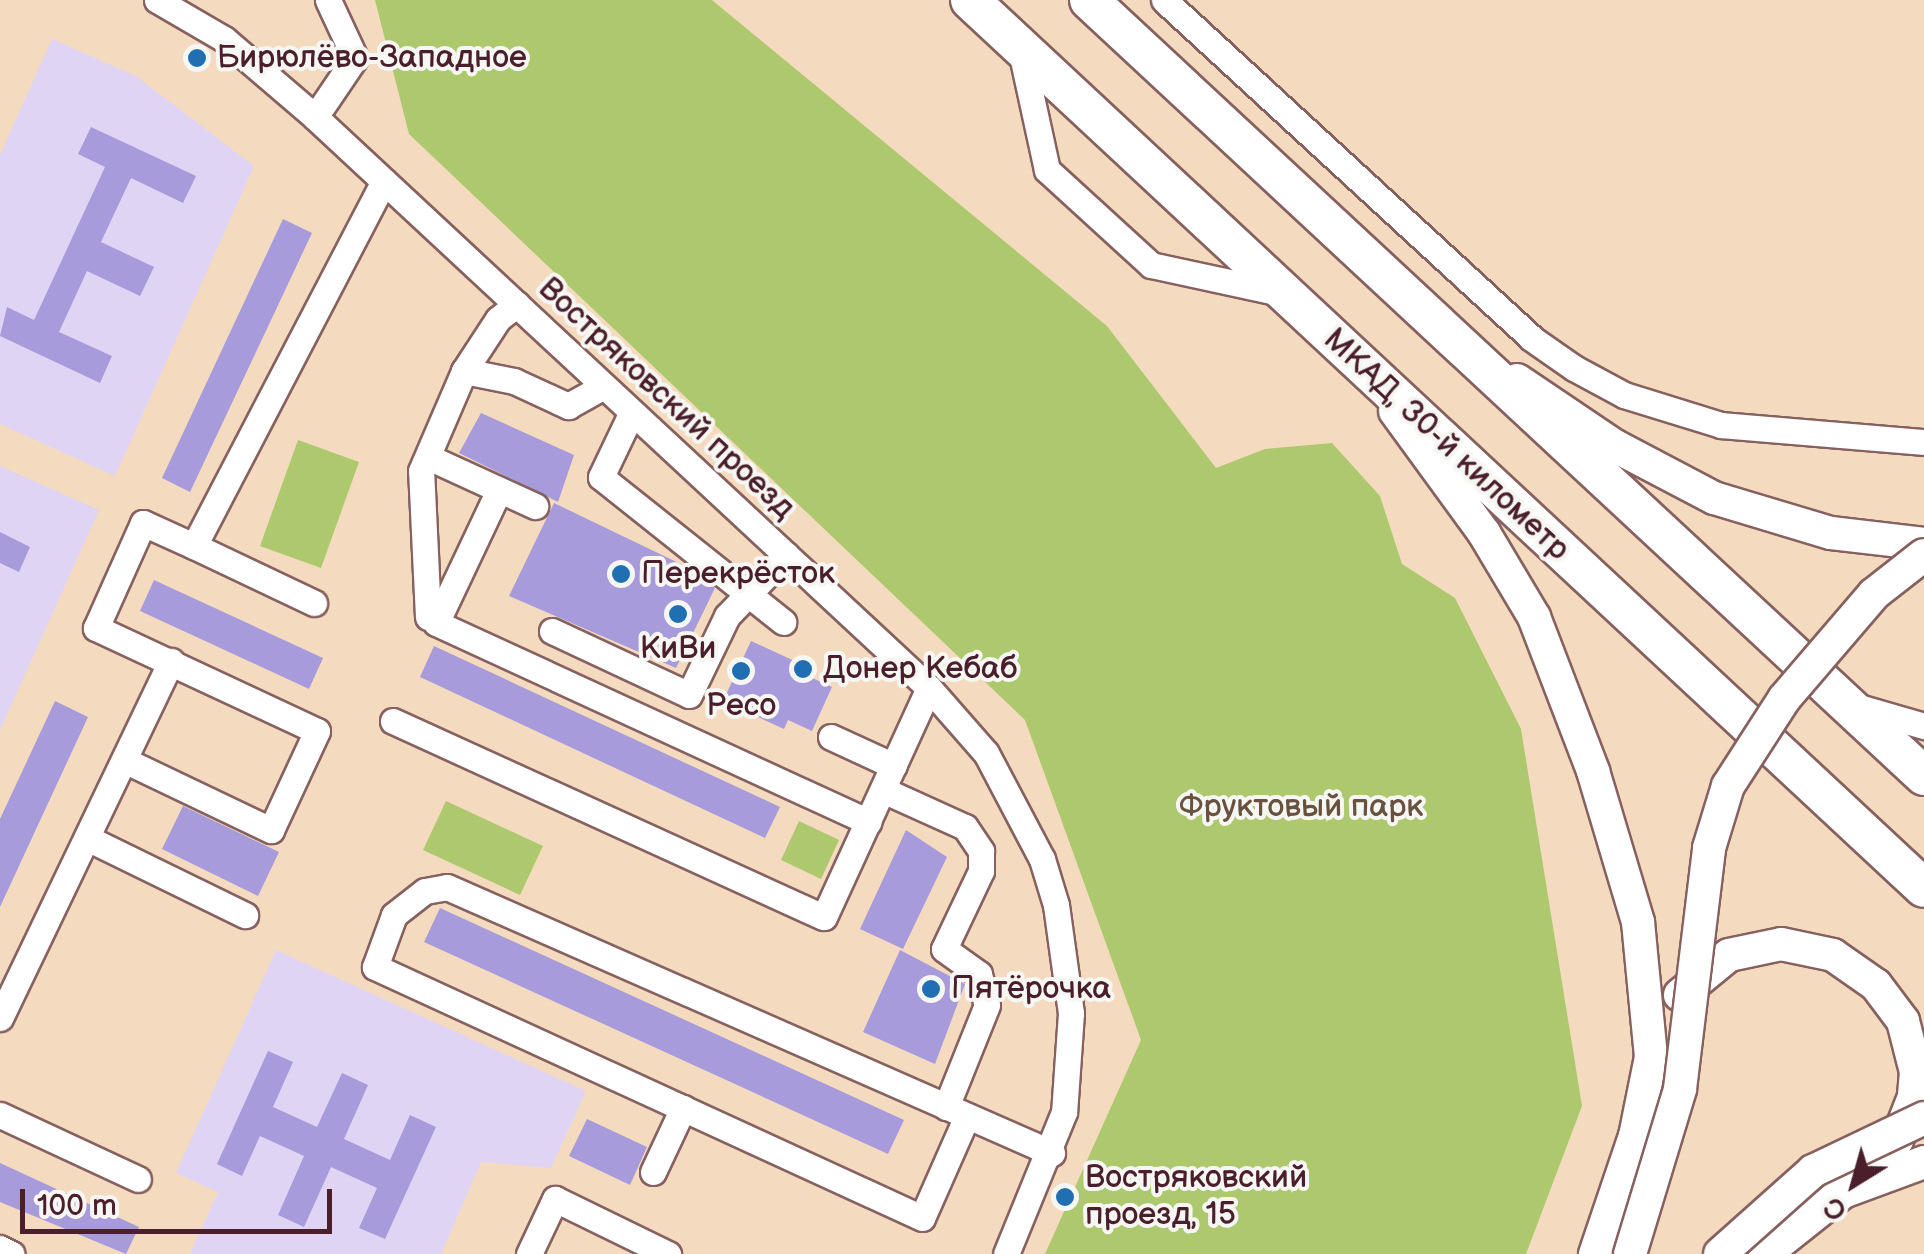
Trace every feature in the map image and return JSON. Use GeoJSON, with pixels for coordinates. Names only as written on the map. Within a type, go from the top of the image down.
{"type":"FeatureCollection","features":[{"type":"Feature","properties":{"kind":"highway","name":"МКАД, 30-й километр"},"geometry":{"type":"LineString","coordinates":[[970,0],[1924,888]]}},
{"type":"Feature","properties":{"kind":"highway"},"geometry":{"type":"LineString","coordinates":[[1089,0],[1924,776]]}},
{"type":"Feature","properties":{"kind":"main road"},"geometry":{"type":"LineString","coordinates":[[1427,314],[1615,446],[1714,498],[1832,533],[1924,544]]}},
{"type":"Feature","properties":{"kind":"main road"},"geometry":{"type":"LineString","coordinates":[[1369,375],[1484,533],[1534,618],[1593,771],[1638,922],[1651,1057]]}},
{"type":"Feature","properties":{"kind":"main road"},"geometry":{"type":"LineString","coordinates":[[1630,1254],[1680,1089],[1709,848],[1728,786],[1784,699],[1874,594],[1924,554]]}},
{"type":"Feature","properties":{"kind":"main road"},"geometry":{"type":"LineString","coordinates":[[1595,1254],[1635,1136],[1651,1057],[1672,1006],[1729,954],[1781,944],[1832,955],[1856,968],[1902,1022],[1916,1072],[1906,1124],[1859,1184],[1765,1254]]}},
{"type":"Feature","properties":{"kind":"main road"},"geometry":{"type":"LineString","coordinates":[[1720,1254],[1812,1171],[1924,1118]]}},
{"type":"Feature","properties":{"kind":"main road"},"geometry":{"type":"LineString","coordinates":[[1859,1184],[1924,1162]]}},
{"type":"Feature","properties":{"kind":"street","name":"Востряковский проезд"},"geometry":{"type":"LineString","coordinates":[[157,0],[224,39],[315,117],[930,688],[978,742],[1009,792],[1042,859],[1056,905],[1071,1013],[1064,1112],[1052,1154],[1006,1254]]}},
{"type":"Feature","properties":{"kind":"street"},"geometry":{"type":"LineString","coordinates":[[315,117],[355,58],[328,0]]}},
{"type":"Feature","properties":{"kind":"street"},"geometry":{"type":"LineString","coordinates":[[1164,0],[1531,338],[1574,368],[1624,396],[1721,425],[1924,442]]}},
{"type":"Feature","properties":{"kind":"street"},"geometry":{"type":"LineString","coordinates":[[1020,46],[1048,170],[1151,265],[1286,294]]}},
{"type":"Feature","properties":{"kind":"street"},"geometry":{"type":"LineString","coordinates":[[194,546],[384,180]]}},
{"type":"Feature","properties":{"kind":"street"},"geometry":{"type":"LineString","coordinates":[[428,617],[421,472],[464,371],[498,319],[517,304]]}},
{"type":"Feature","properties":{"kind":"street"},"geometry":{"type":"LineString","coordinates":[[464,371],[514,382],[568,406],[604,386]]}},
{"type":"Feature","properties":{"kind":"street"},"geometry":{"type":"LineString","coordinates":[[632,412],[601,477],[783,622]]}},
{"type":"Feature","properties":{"kind":"street"},"geometry":{"type":"LineString","coordinates":[[428,456],[535,506]]}},
{"type":"Feature","properties":{"kind":"street"},"geometry":{"type":"LineString","coordinates":[[499,490],[436,623],[868,822]]}},
{"type":"Feature","properties":{"kind":"street"},"geometry":{"type":"LineString","coordinates":[[124,760],[271,830],[318,731],[96,628],[143,523],[314,603]]}},
{"type":"Feature","properties":{"kind":"street"},"geometry":{"type":"LineString","coordinates":[[552,630],[689,695],[727,616],[786,555]]}},
{"type":"Feature","properties":{"kind":"street"},"geometry":{"type":"LineString","coordinates":[[0,1018],[171,662]]}},
{"type":"Feature","properties":{"kind":"street"},"geometry":{"type":"LineString","coordinates":[[393,721],[824,918],[930,688]]}},
{"type":"Feature","properties":{"kind":"street"},"geometry":{"type":"LineString","coordinates":[[1841,699],[1924,726]]}},
{"type":"Feature","properties":{"kind":"street"},"geometry":{"type":"LineString","coordinates":[[832,737],[894,766]]}},
{"type":"Feature","properties":{"kind":"street"},"geometry":{"type":"LineString","coordinates":[[882,790],[964,827],[981,851],[981,872],[944,948],[979,974],[986,1005],[957,1112],[922,1218],[375,967],[394,915],[425,891],[446,887],[957,1112],[1052,1154]]}},
{"type":"Feature","properties":{"kind":"street"},"geometry":{"type":"LineString","coordinates":[[87,838],[245,915]]}},
{"type":"Feature","properties":{"kind":"street"},"geometry":{"type":"LineString","coordinates":[[653,1172],[683,1108]]}},
{"type":"Feature","properties":{"kind":"street"},"geometry":{"type":"LineString","coordinates":[[0,1115],[138,1179]]}},
{"type":"Feature","properties":{"kind":"street"},"geometry":{"type":"LineString","coordinates":[[529,1254],[554,1199],[668,1254]]}},
{"type":"Feature","properties":{"kind":"street"},"geometry":{"type":"LineString","coordinates":[[0,1248],[12,1254]]}},
{"type":"Feature","properties":{"kind":"shaded area"},"geometry":{"type":"Polygon","coordinates":[[[52,39],[136,76],[254,166],[115,476],[0,424],[0,155],[52,39]]]}},
{"type":"Feature","properties":{"kind":"shaded area"},"geometry":{"type":"Polygon","coordinates":[[[0,466],[99,510],[0,730],[0,466]]]}},
{"type":"Feature","properties":{"kind":"shaded area"},"geometry":{"type":"Polygon","coordinates":[[[276,950],[586,1091],[551,1168],[481,1162],[441,1254],[190,1254],[218,1192],[176,1173],[276,950]]]}},
{"type":"Feature","properties":{"kind":"green space","name":"Фруктовый парк"},"geometry":{"type":"Polygon","coordinates":[[[375,0],[712,0],[1107,326],[1216,468],[1265,449],[1332,443],[1380,496],[1402,564],[1455,598],[1521,729],[1582,1106],[1526,1254],[1045,1254],[1141,1040],[1025,720],[409,134],[375,0]]]}},
{"type":"Feature","properties":{"kind":"green space"},"geometry":{"type":"Polygon","coordinates":[[[298,440],[359,462],[321,568],[260,546],[298,440]]]}},
{"type":"Feature","properties":{"kind":"green space"},"geometry":{"type":"Polygon","coordinates":[[[446,801],[543,846],[520,895],[423,850],[446,801]]]}},
{"type":"Feature","properties":{"kind":"green space"},"geometry":{"type":"Polygon","coordinates":[[[799,821],[839,840],[821,879],[781,860],[799,821]]]}},
{"type":"Feature","properties":{"kind":"building"},"geometry":{"type":"Polygon","coordinates":[[[91,127],[196,176],[183,203],[131,178],[101,242],[154,267],[140,296],[87,271],[59,332],[112,356],[100,383],[0,336],[7,307],[34,320],[105,167],[78,154],[91,127]]]}},
{"type":"Feature","properties":{"kind":"building"},"geometry":{"type":"Polygon","coordinates":[[[283,219],[312,233],[190,492],[162,478],[283,219]]]}},
{"type":"Feature","properties":{"kind":"building"},"geometry":{"type":"Polygon","coordinates":[[[481,413],[574,455],[558,502],[459,453],[481,413]]]}},
{"type":"Feature","properties":{"kind":"building"},"geometry":{"type":"Polygon","coordinates":[[[554,503],[689,568],[715,588],[676,668],[509,596],[554,503]]]}},
{"type":"Feature","properties":{"kind":"building"},"geometry":{"type":"Polygon","coordinates":[[[0,532],[30,547],[19,572],[0,563],[0,532]]]}},
{"type":"Feature","properties":{"kind":"building"},"geometry":{"type":"Polygon","coordinates":[[[154,580],[323,658],[309,689],[140,611],[154,580]]]}},
{"type":"Feature","properties":{"kind":"building"},"geometry":{"type":"Polygon","coordinates":[[[751,641],[812,669],[808,676],[832,687],[812,731],[788,720],[784,729],[723,701],[751,641]]]}},
{"type":"Feature","properties":{"kind":"building"},"geometry":{"type":"Polygon","coordinates":[[[434,646],[780,807],[765,838],[420,677],[434,646]]]}},
{"type":"Feature","properties":{"kind":"building"},"geometry":{"type":"Polygon","coordinates":[[[55,701],[88,717],[0,907],[0,819],[55,701]]]}},
{"type":"Feature","properties":{"kind":"building"},"geometry":{"type":"Polygon","coordinates":[[[183,806],[279,852],[258,896],[162,849],[183,806]]]}},
{"type":"Feature","properties":{"kind":"building"},"geometry":{"type":"Polygon","coordinates":[[[906,830],[947,857],[903,949],[860,929],[906,830]]]}},
{"type":"Feature","properties":{"kind":"building"},"geometry":{"type":"Polygon","coordinates":[[[440,908],[904,1120],[888,1154],[424,942],[440,908]]]}},
{"type":"Feature","properties":{"kind":"building"},"geometry":{"type":"Polygon","coordinates":[[[900,950],[965,984],[935,1064],[863,1032],[900,950]]]}},
{"type":"Feature","properties":{"kind":"building"},"geometry":{"type":"Polygon","coordinates":[[[268,1051],[293,1062],[273,1107],[317,1127],[342,1073],[368,1085],[344,1139],[390,1160],[410,1115],[436,1127],[385,1239],[359,1228],[377,1188],[331,1167],[304,1227],[278,1215],[304,1156],[260,1136],[242,1176],[217,1164],[268,1051]]]}},
{"type":"Feature","properties":{"kind":"building"},"geometry":{"type":"Polygon","coordinates":[[[587,1119],[647,1147],[630,1185],[569,1156],[587,1119]]]}},
{"type":"Feature","properties":{"kind":"building"},"geometry":{"type":"Polygon","coordinates":[[[0,1163],[139,1227],[126,1254],[0,1202],[0,1163]]]}},
{"type":"Feature","properties":{"kind":"place","name":"Бирюлёво-Западное"},"geometry":{"type":"Point","coordinates":[197,58]}},
{"type":"Feature","properties":{"kind":"place","name":"Перекрёсток"},"geometry":{"type":"Point","coordinates":[621,574]}},
{"type":"Feature","properties":{"kind":"place","name":"КиВи"},"geometry":{"type":"Point","coordinates":[678,614]}},
{"type":"Feature","properties":{"kind":"place","name":"Донер Кебаб"},"geometry":{"type":"Point","coordinates":[803,669]}},
{"type":"Feature","properties":{"kind":"place","name":"Ресо"},"geometry":{"type":"Point","coordinates":[741,671]}},
{"type":"Feature","properties":{"kind":"place","name":"Пятёрочка"},"geometry":{"type":"Point","coordinates":[931,989]}},
{"type":"Feature","properties":{"kind":"place","name":"Востряковский проезд, 15"},"geometry":{"type":"Point","coordinates":[1065,1197]}}]}
